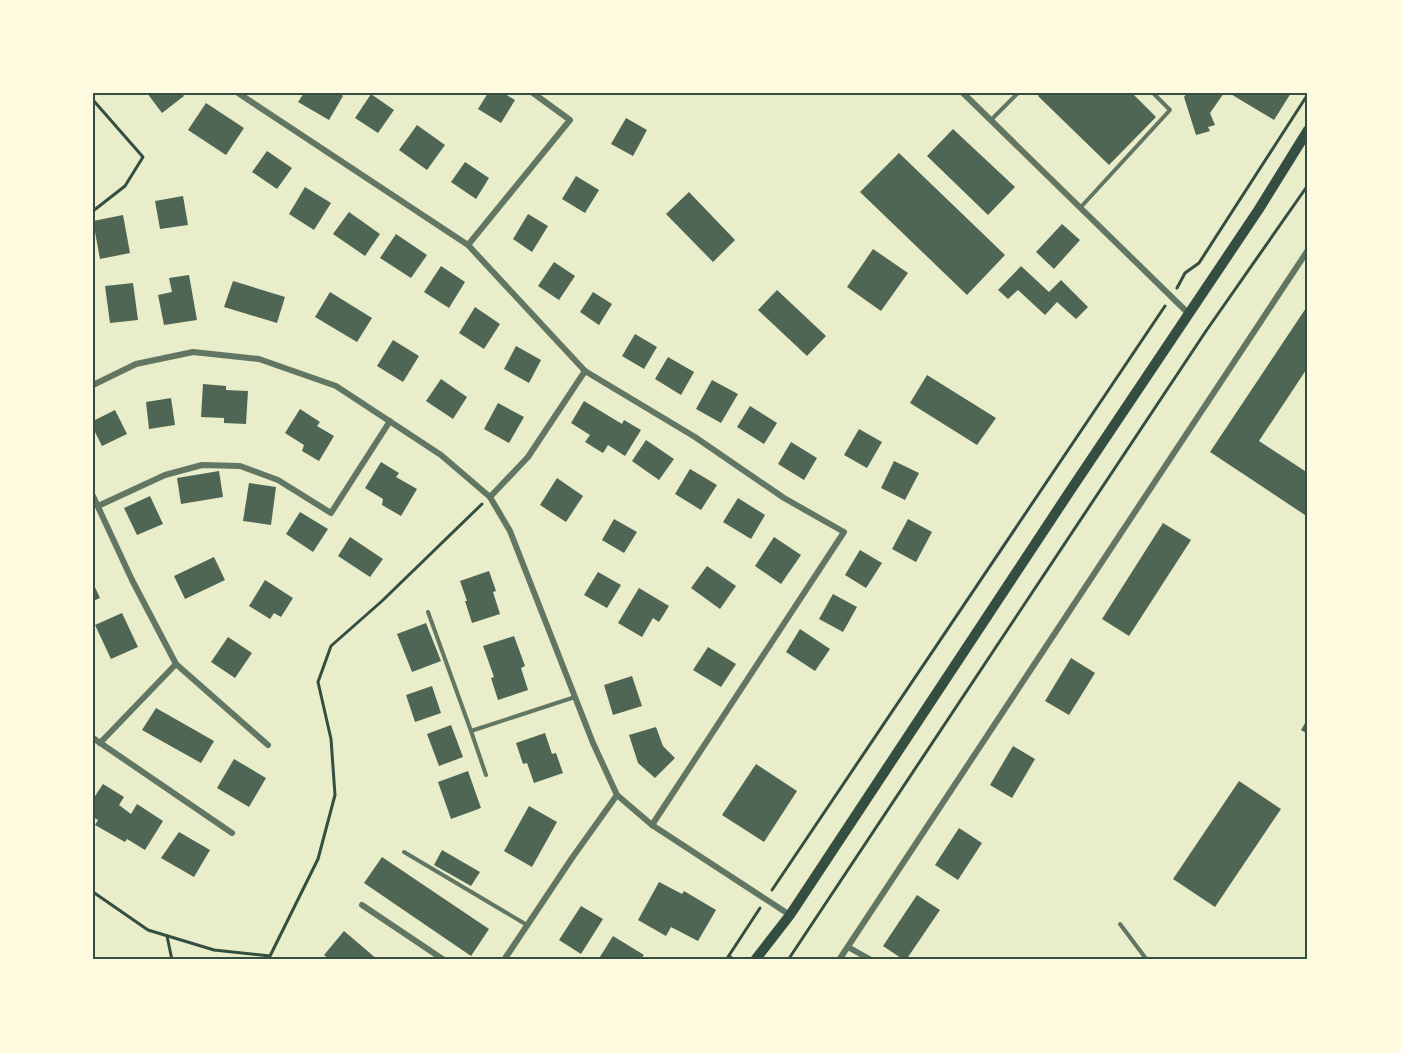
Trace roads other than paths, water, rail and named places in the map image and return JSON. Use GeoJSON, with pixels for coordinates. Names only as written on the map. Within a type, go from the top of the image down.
{"type":"FeatureCollection","features":[{"type":"Feature","properties":{"kind":"main road"},"geometry":{"type":"LineString","coordinates":[[755,960],[790,915],[1259,209],[1308,130]]}},
{"type":"Feature","properties":{"kind":"street"},"geometry":{"type":"LineString","coordinates":[[238,93],[468,245],[585,371],[695,436],[784,498],[844,532],[652,825]]}},
{"type":"Feature","properties":{"kind":"street"},"geometry":{"type":"LineString","coordinates":[[468,245],[570,120],[533,93]]}},
{"type":"Feature","properties":{"kind":"street"},"geometry":{"type":"LineString","coordinates":[[963,93],[1188,313]]}},
{"type":"Feature","properties":{"kind":"street"},"geometry":{"type":"LineString","coordinates":[[839,960],[1308,250]]}},
{"type":"Feature","properties":{"kind":"street"},"geometry":{"type":"LineString","coordinates":[[93,385],[136,364],[193,352],[259,359],[336,386],[441,455],[490,497],[510,531],[574,697],[617,795],[652,825],[790,915]]}},
{"type":"Feature","properties":{"kind":"street"},"geometry":{"type":"LineString","coordinates":[[490,497],[528,457],[585,371]]}},
{"type":"Feature","properties":{"kind":"street"},"geometry":{"type":"LineString","coordinates":[[98,506],[165,475],[202,465],[221,465],[240,466],[278,480],[331,513],[390,421]]}},
{"type":"Feature","properties":{"kind":"street"},"geometry":{"type":"LineString","coordinates":[[93,496],[132,580],[176,664],[268,745]]}},
{"type":"Feature","properties":{"kind":"street"},"geometry":{"type":"LineString","coordinates":[[100,743],[176,664]]}},
{"type":"Feature","properties":{"kind":"street"},"geometry":{"type":"LineString","coordinates":[[93,738],[232,833]]}},
{"type":"Feature","properties":{"kind":"street"},"geometry":{"type":"LineString","coordinates":[[504,960],[617,795]]}},
{"type":"Feature","properties":{"kind":"street"},"geometry":{"type":"LineString","coordinates":[[362,905],[444,960]]}},
{"type":"Feature","properties":{"kind":"street"},"geometry":{"type":"LineString","coordinates":[[848,947],[871,960]]}},
{"type":"Feature","properties":{"kind":"lane"},"geometry":{"type":"LineString","coordinates":[[991,120],[1018,93]]}},
{"type":"Feature","properties":{"kind":"lane"},"geometry":{"type":"LineString","coordinates":[[1080,208],[1170,110],[1153,93]]}},
{"type":"Feature","properties":{"kind":"lane"},"geometry":{"type":"LineString","coordinates":[[428,612],[486,775]]}},
{"type":"Feature","properties":{"kind":"lane"},"geometry":{"type":"LineString","coordinates":[[471,731],[574,697]]}},
{"type":"Feature","properties":{"kind":"lane"},"geometry":{"type":"LineString","coordinates":[[404,852],[527,925]]}},
{"type":"Feature","properties":{"kind":"lane"},"geometry":{"type":"LineString","coordinates":[[1120,924],[1147,960]]}}]}
